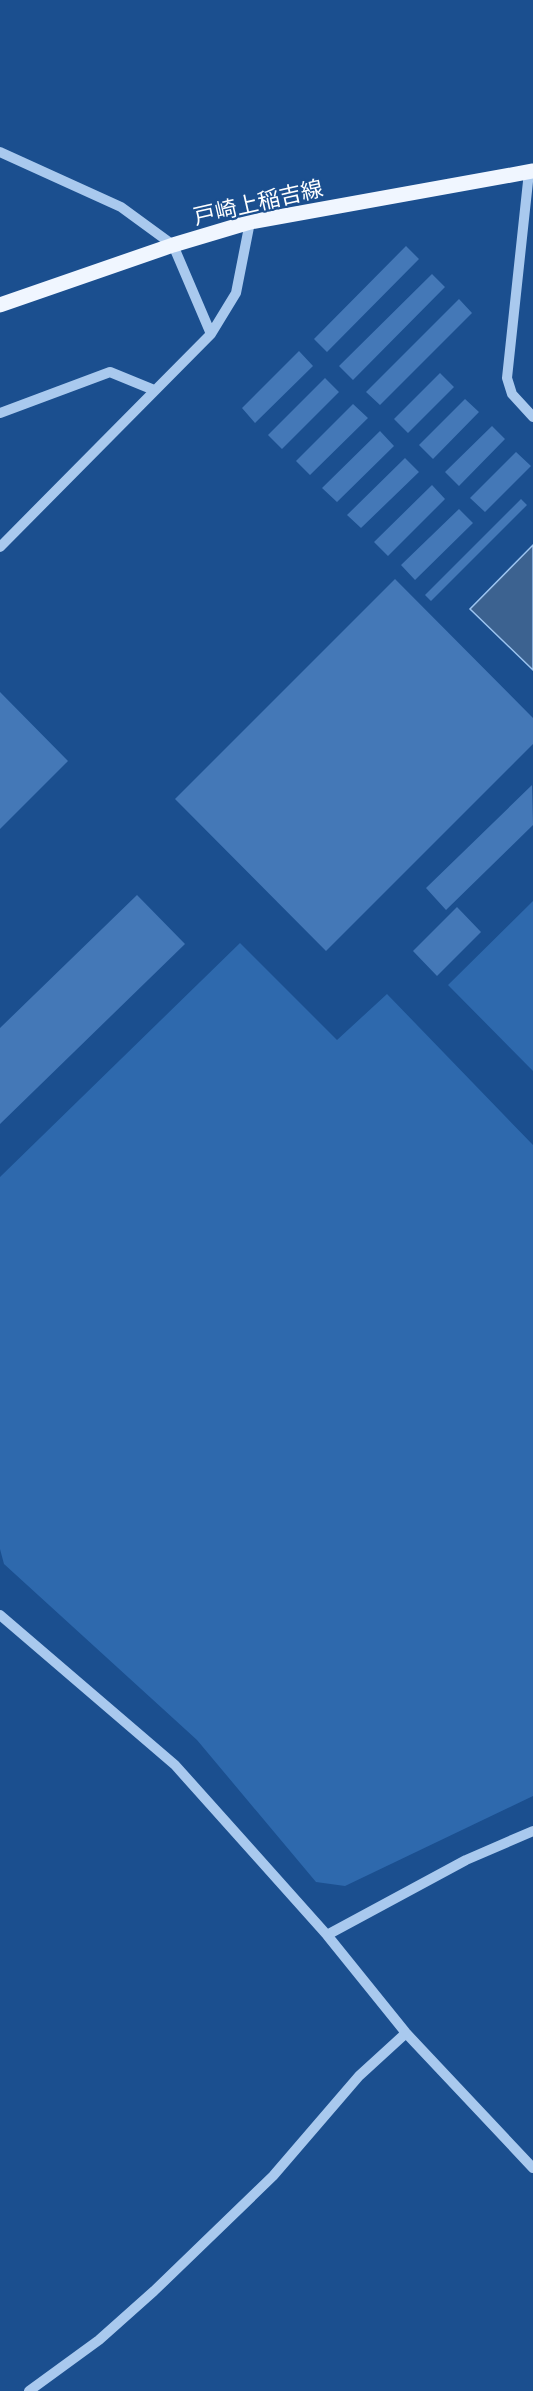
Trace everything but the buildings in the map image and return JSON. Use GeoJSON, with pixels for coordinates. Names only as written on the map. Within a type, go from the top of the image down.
{"type":"FeatureCollection","features":[{"type":"Feature","properties":{"kind":"main road","name":"戸崎上稲吉線"},"geometry":{"type":"LineString","coordinates":[[0,305],[174,245],[250,222],[531,171]]}},
{"type":"Feature","properties":{"kind":"street"},"geometry":{"type":"LineString","coordinates":[[0,152],[121,207],[174,245],[211,334]]}},
{"type":"Feature","properties":{"kind":"street"},"geometry":{"type":"LineString","coordinates":[[531,171],[507,378],[512,393],[533,417]]}},
{"type":"Feature","properties":{"kind":"street"},"geometry":{"type":"LineString","coordinates":[[0,547],[211,334],[236,293],[250,222]]}},
{"type":"Feature","properties":{"kind":"street"},"geometry":{"type":"LineString","coordinates":[[0,413],[110,372],[154,390]]}},
{"type":"Feature","properties":{"kind":"street"},"geometry":{"type":"LineString","coordinates":[[0,1615],[176,1765],[327,1935],[406,2033],[533,2168]]}},
{"type":"Feature","properties":{"kind":"street"},"geometry":{"type":"LineString","coordinates":[[327,1935],[466,1860],[533,1831]]}},
{"type":"Feature","properties":{"kind":"street"},"geometry":{"type":"LineString","coordinates":[[29,2391],[99,2340],[154,2291],[273,2176],[359,2076],[406,2033]]}},
{"type":"Feature","properties":{"kind":"shaded area"},"geometry":{"type":"Polygon","coordinates":[[[533,545],[533,670],[470,609],[533,545]]]}},
{"type":"Feature","properties":{"kind":"shaded area"},"geometry":{"type":"Polygon","coordinates":[[[533,901],[533,1071],[448,985],[533,901]]]}},
{"type":"Feature","properties":{"kind":"shaded area"},"geometry":{"type":"Polygon","coordinates":[[[240,943],[337,1040],[387,994],[533,1145],[533,1796],[345,1886],[316,1882],[197,1740],[4,1564],[0,1549],[0,1177],[240,943]]]}}]}
